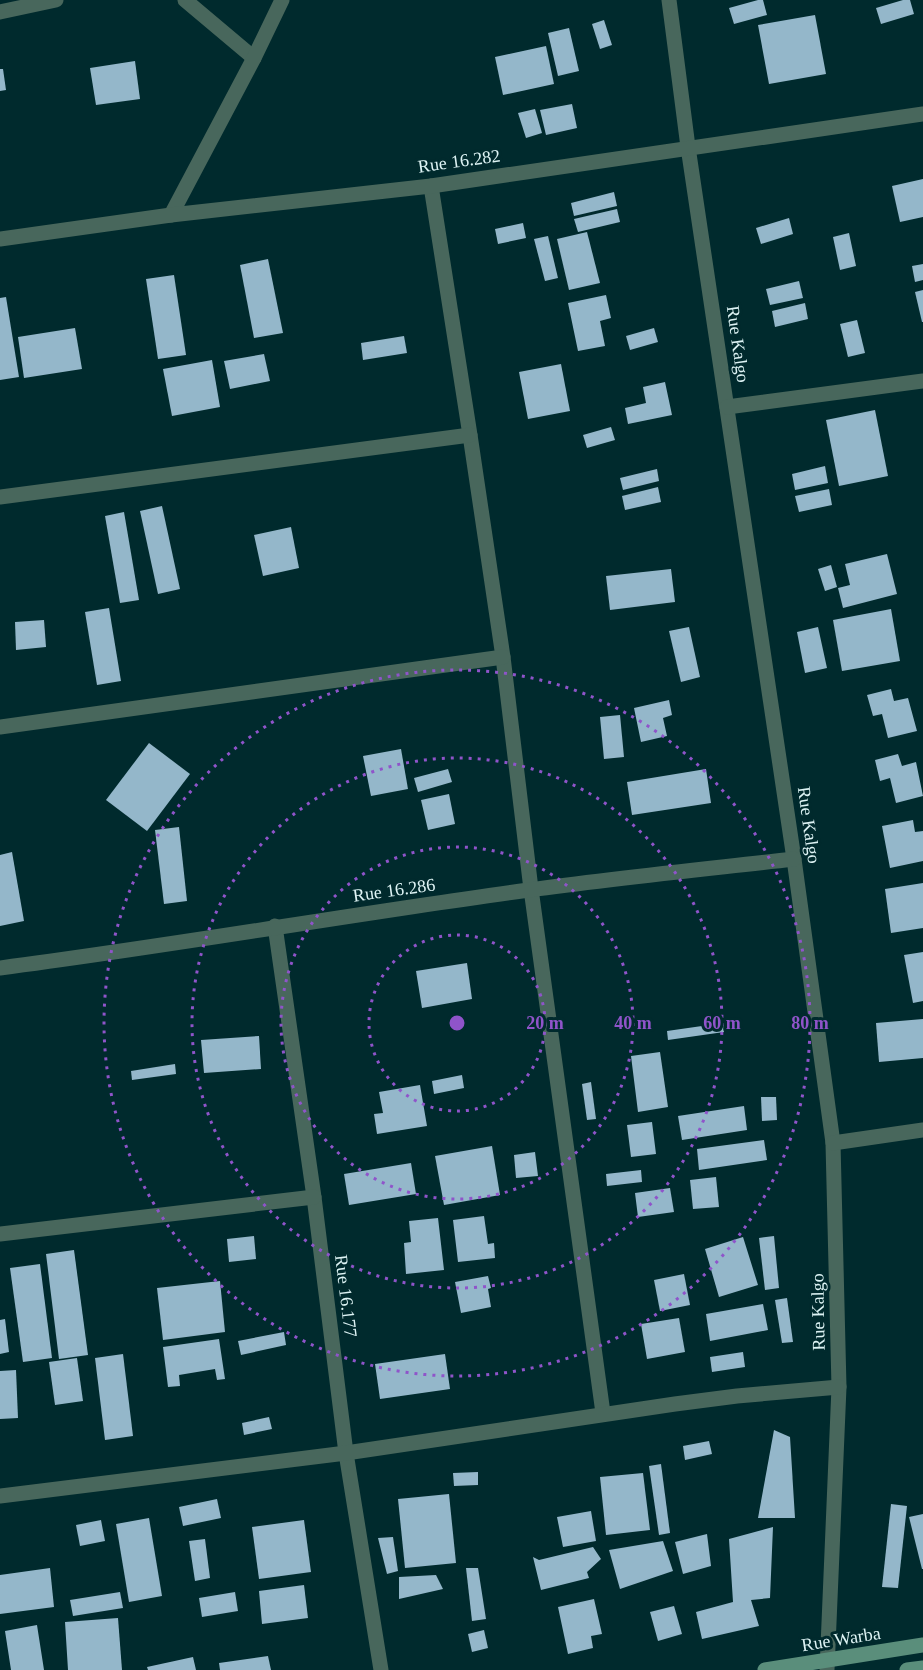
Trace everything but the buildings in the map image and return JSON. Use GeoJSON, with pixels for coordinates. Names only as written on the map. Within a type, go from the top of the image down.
{"type":"FeatureCollection","features":[{"type":"Feature","properties":{"kind":"main road","name":"Rue Warba"},"geometry":{"type":"LineString","coordinates":[[765,1670],[827,1666],[923,1645]]}},
{"type":"Feature","properties":{"kind":"main road"},"geometry":{"type":"LineString","coordinates":[[907,1670],[923,1668]]}},
{"type":"Feature","properties":{"kind":"street"},"geometry":{"type":"LineString","coordinates":[[0,12],[56,0]]}},
{"type":"Feature","properties":{"kind":"street"},"geometry":{"type":"LineString","coordinates":[[184,0],[254,58]]}},
{"type":"Feature","properties":{"kind":"street"},"geometry":{"type":"LineString","coordinates":[[171,215],[282,0]]}},
{"type":"Feature","properties":{"kind":"street","name":"Rue Kalgo"},"geometry":{"type":"LineString","coordinates":[[669,0],[688,147],[794,859],[833,1143],[839,1387],[827,1666]]}},
{"type":"Feature","properties":{"kind":"street","name":"Rue 16.282"},"geometry":{"type":"LineString","coordinates":[[0,239],[171,215],[431,186],[923,114]]}},
{"type":"Feature","properties":{"kind":"street"},"geometry":{"type":"LineString","coordinates":[[431,186],[502,657],[531,890],[603,1413]]}},
{"type":"Feature","properties":{"kind":"street"},"geometry":{"type":"LineString","coordinates":[[727,407],[923,381]]}},
{"type":"Feature","properties":{"kind":"street"},"geometry":{"type":"LineString","coordinates":[[0,497],[470,435]]}},
{"type":"Feature","properties":{"kind":"street"},"geometry":{"type":"LineString","coordinates":[[0,727],[502,657]]}},
{"type":"Feature","properties":{"kind":"street","name":"Rue 16.286"},"geometry":{"type":"LineString","coordinates":[[0,968],[531,890],[794,859]]}},
{"type":"Feature","properties":{"kind":"street","name":"Rue 16.177"},"geometry":{"type":"LineString","coordinates":[[275,926],[314,1197],[346,1453],[381,1670]]}},
{"type":"Feature","properties":{"kind":"street"},"geometry":{"type":"LineString","coordinates":[[833,1143],[923,1130]]}},
{"type":"Feature","properties":{"kind":"street"},"geometry":{"type":"LineString","coordinates":[[0,1234],[314,1197]]}},
{"type":"Feature","properties":{"kind":"street"},"geometry":{"type":"LineString","coordinates":[[0,1497],[346,1453],[603,1413],[737,1396],[839,1387]]}}]}
